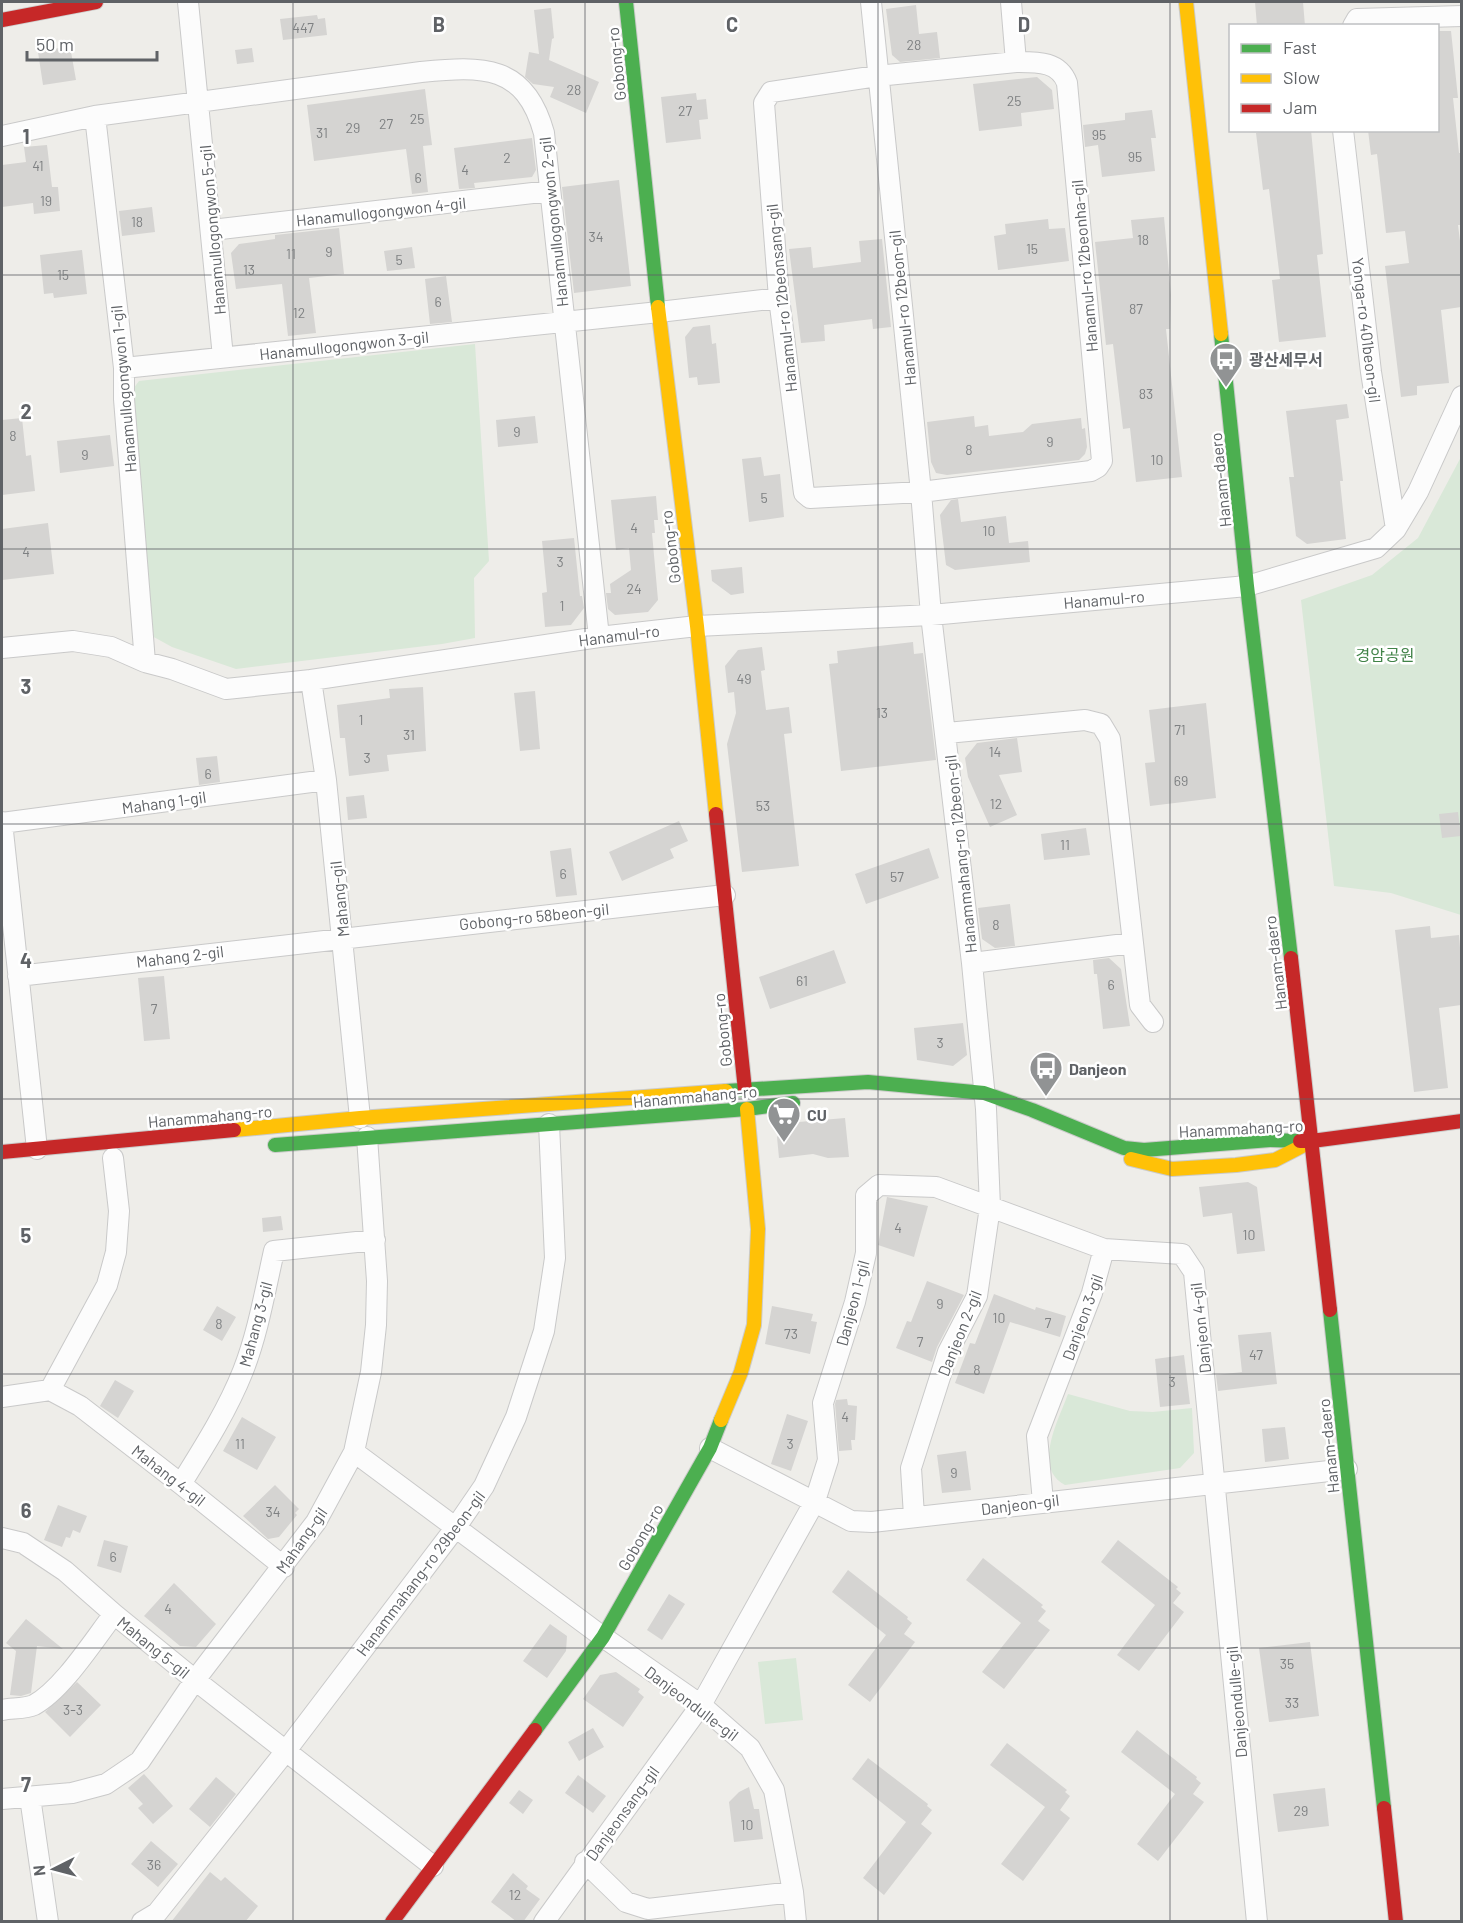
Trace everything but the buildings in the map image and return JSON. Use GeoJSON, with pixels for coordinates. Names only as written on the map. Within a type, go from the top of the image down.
{"type":"FeatureCollection","features":[{"type":"Feature","properties":{"kind":"main road"},"geometry":{"type":"LineString","coordinates":[[2,20],[96,2]]}},
{"type":"Feature","properties":{"kind":"main road","name":"Gobong-ro"},"geometry":{"type":"LineString","coordinates":[[392,1922],[603,1637],[710,1448],[741,1372],[754,1325],[758,1229],[746,1099],[626,2]]}},
{"type":"Feature","properties":{"kind":"main road","name":"Hanam-daero"},"geometry":{"type":"LineString","coordinates":[[1186,2],[1248,586],[1312,1141],[1396,1922]]}},
{"type":"Feature","properties":{"kind":"main road"},"geometry":{"type":"LineString","coordinates":[[1174,11],[1190,47]]}},
{"type":"Feature","properties":{"kind":"main road"},"geometry":{"type":"LineString","coordinates":[[1190,47],[1200,13]]}},
{"type":"Feature","properties":{"kind":"main road","name":"Hanammahang-ro"},"geometry":{"type":"LineString","coordinates":[[262,1146],[549,1124],[868,1082],[988,1107],[1032,1110],[1124,1148],[1144,1150],[1270,1140],[1312,1141]]}},
{"type":"Feature","properties":{"kind":"main road","name":"Hanammahang-ro"},"geometry":{"type":"LineString","coordinates":[[2,1152],[360,1118],[746,1099],[808,1101]]}},
{"type":"Feature","properties":{"kind":"main road","name":"Hanammahang-ro"},"geometry":{"type":"LineString","coordinates":[[988,1107],[1140,1162],[1172,1169],[1275,1160],[1312,1141]]}},
{"type":"Feature","properties":{"kind":"main road"},"geometry":{"type":"LineString","coordinates":[[360,1118],[367,1137]]}},
{"type":"Feature","properties":{"kind":"main road"},"geometry":{"type":"LineString","coordinates":[[1312,1141],[1461,1121]]}},
{"type":"Feature","properties":{"kind":"street","name":"Hanamullogongwon 5-gil"},"geometry":{"type":"LineString","coordinates":[[188,2],[224,357]]}},
{"type":"Feature","properties":{"kind":"street","name":"Hanamul-ro 12beon-gil"},"geometry":{"type":"LineString","coordinates":[[871,2],[932,615]]}},
{"type":"Feature","properties":{"kind":"street"},"geometry":{"type":"LineString","coordinates":[[1011,2],[1016,62]]}},
{"type":"Feature","properties":{"kind":"street"},"geometry":{"type":"LineString","coordinates":[[1354,24],[1357,19],[1461,16]]}},
{"type":"Feature","properties":{"kind":"street","name":"Hanamul-ro 12beonha-gil"},"geometry":{"type":"LineString","coordinates":[[878,76],[1016,62],[1046,63],[1059,70],[1067,83],[1102,461],[1091,471],[921,492]]}},
{"type":"Feature","properties":{"kind":"street","name":"Hanamullogongwon 2-gil"},"geometry":{"type":"LineString","coordinates":[[2,136],[95,116],[443,70],[464,68],[502,75],[520,86],[532,101],[544,133],[599,638]]}},
{"type":"Feature","properties":{"kind":"street","name":"Hanamul-ro 12beonsang-gil"},"geometry":{"type":"LineString","coordinates":[[878,76],[771,92],[764,103],[779,298],[804,493],[810,498],[818,499],[921,492]]}},
{"type":"Feature","properties":{"kind":"street","name":"Hanamullogongwon 1-gil"},"geometry":{"type":"LineString","coordinates":[[95,116],[124,368],[124,399],[146,662]]}},
{"type":"Feature","properties":{"kind":"street","name":"Yonga-ro 401beon-gil"},"geometry":{"type":"LineString","coordinates":[[1342,132],[1371,372],[1396,529]]}},
{"type":"Feature","properties":{"kind":"street","name":"Hanamullogongwon 4-gil"},"geometry":{"type":"LineString","coordinates":[[212,230],[550,191]]}},
{"type":"Feature","properties":{"kind":"street","name":"Hanamullogongwon 3-gil"},"geometry":{"type":"LineString","coordinates":[[124,368],[779,298]]}},
{"type":"Feature","properties":{"kind":"street","name":"Hanamul-ro"},"geometry":{"type":"LineString","coordinates":[[2,648],[73,641],[111,647],[146,662],[226,689],[311,680],[696,626],[932,615],[1248,586],[1376,548],[1396,529],[1418,492],[1461,396]]}},
{"type":"Feature","properties":{"kind":"street","name":"Hanammahang-ro 12beon-gil"},"geometry":{"type":"LineString","coordinates":[[932,615],[988,1107]]}},
{"type":"Feature","properties":{"kind":"street","name":"Mahang-gil"},"geometry":{"type":"LineString","coordinates":[[311,680],[326,780],[360,1118]]}},
{"type":"Feature","properties":{"kind":"street"},"geometry":{"type":"LineString","coordinates":[[946,733],[1085,720],[1101,724],[1110,739],[1140,1005],[1153,1022]]}},
{"type":"Feature","properties":{"kind":"street","name":"Mahang 1-gil"},"geometry":{"type":"LineString","coordinates":[[2,822],[326,780]]}},
{"type":"Feature","properties":{"kind":"street"},"geometry":{"type":"LineString","coordinates":[[2,822],[36,1149]]}},
{"type":"Feature","properties":{"kind":"street","name":"Gobong-ro 58beon-gil"},"geometry":{"type":"LineString","coordinates":[[343,937],[725,895]]}},
{"type":"Feature","properties":{"kind":"street","name":"Mahang 2-gil"},"geometry":{"type":"LineString","coordinates":[[18,976],[343,937]]}},
{"type":"Feature","properties":{"kind":"street"},"geometry":{"type":"LineString","coordinates":[[972,963],[1133,943]]}},
{"type":"Feature","properties":{"kind":"street","name":"Danjeon 2-gil"},"geometry":{"type":"LineString","coordinates":[[914,1516],[911,1468],[948,1353],[977,1296],[990,1207],[988,1107]]}},
{"type":"Feature","properties":{"kind":"street","name":"Hanammahang-ro 29beon-gil"},"geometry":{"type":"LineString","coordinates":[[142,1922],[157,1913],[285,1752],[456,1527],[484,1486],[516,1418],[544,1331],[555,1258],[549,1124]]}},
{"type":"Feature","properties":{"kind":"street","name":"Mahang-gil"},"geometry":{"type":"LineString","coordinates":[[2,1799],[72,1793],[106,1784],[140,1761],[195,1680],[284,1567],[316,1522],[354,1452],[371,1372],[376,1325],[377,1281],[367,1137]]}},
{"type":"Feature","properties":{"kind":"street"},"geometry":{"type":"LineString","coordinates":[[2,1397],[50,1390],[107,1285],[116,1252],[119,1211],[113,1158]]}},
{"type":"Feature","properties":{"kind":"street","name":"Danjeon 1-gil"},"geometry":{"type":"LineString","coordinates":[[701,1706],[815,1501],[828,1460],[823,1403],[855,1302],[866,1253],[866,1196],[879,1185],[936,1187],[990,1207]]}},
{"type":"Feature","properties":{"kind":"street"},"geometry":{"type":"LineString","coordinates":[[990,1207],[1104,1249]]}},
{"type":"Feature","properties":{"kind":"street","name":"Mahang 3-gil"},"geometry":{"type":"LineString","coordinates":[[181,1484],[220,1421],[244,1370],[262,1309],[274,1251],[375,1240]]}},
{"type":"Feature","properties":{"kind":"street","name":"Danjeon 4-gil"},"geometry":{"type":"LineString","coordinates":[[1104,1249],[1182,1254],[1194,1272],[1215,1482]]}},
{"type":"Feature","properties":{"kind":"street","name":"Danjeon 3-gil"},"geometry":{"type":"LineString","coordinates":[[1043,1502],[1037,1436],[1092,1293],[1104,1249]]}},
{"type":"Feature","properties":{"kind":"street","name":"Mahang 4-gil"},"geometry":{"type":"LineString","coordinates":[[50,1390],[80,1406],[284,1567]]}},
{"type":"Feature","properties":{"kind":"street","name":"Danjeon-gil"},"geometry":{"type":"LineString","coordinates":[[710,1448],[851,1521],[872,1522],[1347,1469]]}},
{"type":"Feature","properties":{"kind":"street","name":"Danjeondulle-gil"},"geometry":{"type":"LineString","coordinates":[[354,1452],[603,1637],[701,1706],[750,1748],[774,1790],[794,1892],[796,1922]]}},
{"type":"Feature","properties":{"kind":"street","name":"Danjeondulle-gil"},"geometry":{"type":"LineString","coordinates":[[1215,1482],[1257,1922]]}},
{"type":"Feature","properties":{"kind":"street","name":"Mahang 5-gil"},"geometry":{"type":"LineString","coordinates":[[2,1538],[23,1543],[65,1571],[195,1680],[433,1866]]}},
{"type":"Feature","properties":{"kind":"street","name":"Mahang 5-gil"},"geometry":{"type":"LineString","coordinates":[[2,1710],[32,1706],[52,1690],[114,1614]]}},
{"type":"Feature","properties":{"kind":"street","name":"Danjeonsang-gil"},"geometry":{"type":"LineString","coordinates":[[544,1922],[585,1862],[701,1706]]}},
{"type":"Feature","properties":{"kind":"street"},"geometry":{"type":"LineString","coordinates":[[30,1797],[48,1922]]}},
{"type":"Feature","properties":{"kind":"street"},"geometry":{"type":"LineString","coordinates":[[585,1862],[637,1913],[648,1909],[794,1892]]}},
{"type":"Feature","properties":{"kind":"green space"},"geometry":{"type":"Polygon","coordinates":[[[475,344],[489,561],[474,578],[475,638],[236,669],[172,647],[152,636],[130,393],[139,381],[475,344]]]}},
{"type":"Feature","properties":{"kind":"green space","name":"경암공원"},"geometry":{"type":"Polygon","coordinates":[[[1461,457],[1461,915],[1391,893],[1334,886],[1301,600],[1372,575],[1418,538],[1461,457]]]}},
{"type":"Feature","properties":{"kind":"green space"},"geometry":{"type":"Polygon","coordinates":[[[1068,1394],[1130,1411],[1153,1412],[1192,1408],[1194,1453],[1180,1468],[1065,1485],[1055,1477],[1050,1467],[1049,1455],[1054,1429],[1068,1394]]]}},
{"type":"Feature","properties":{"kind":"green space"},"geometry":{"type":"Polygon","coordinates":[[[796,1658],[803,1720],[765,1724],[758,1662],[796,1658]]]}},
{"type":"Feature","properties":{"kind":"traffic: fast"},"geometry":{"type":"LineString","coordinates":[[626,2],[658,307]]}},
{"type":"Feature","properties":{"kind":"traffic: fast"},"geometry":{"type":"LineString","coordinates":[[1221,334],[1247,586],[1291,958]]}},
{"type":"Feature","properties":{"kind":"traffic: fast"},"geometry":{"type":"LineString","coordinates":[[726,1091],[868,1082],[984,1093],[1124,1148],[1144,1150],[1270,1140],[1300,1141]]}},
{"type":"Feature","properties":{"kind":"traffic: fast"},"geometry":{"type":"LineString","coordinates":[[275,1145],[747,1109],[793,1103]]}},
{"type":"Feature","properties":{"kind":"traffic: fast"},"geometry":{"type":"LineString","coordinates":[[1330,1310],[1384,1808]]}},
{"type":"Feature","properties":{"kind":"traffic: fast"},"geometry":{"type":"LineString","coordinates":[[535,1730],[603,1637],[710,1448],[721,1420]]}},
{"type":"Feature","properties":{"kind":"traffic: slow"},"geometry":{"type":"LineString","coordinates":[[1186,2],[1221,334]]}},
{"type":"Feature","properties":{"kind":"traffic: slow"},"geometry":{"type":"LineString","coordinates":[[658,307],[697,626],[716,814]]}},
{"type":"Feature","properties":{"kind":"traffic: slow"},"geometry":{"type":"LineString","coordinates":[[234,1130],[360,1118],[726,1091]]}},
{"type":"Feature","properties":{"kind":"traffic: slow"},"geometry":{"type":"LineString","coordinates":[[721,1420],[741,1372],[754,1325],[758,1229],[747,1109]]}},
{"type":"Feature","properties":{"kind":"traffic: slow"},"geometry":{"type":"LineString","coordinates":[[1131,1159],[1172,1169],[1236,1165],[1275,1160],[1308,1143]]}},
{"type":"Feature","properties":{"kind":"traffic: jam"},"geometry":{"type":"LineString","coordinates":[[2,20],[96,2]]}},
{"type":"Feature","properties":{"kind":"traffic: jam"},"geometry":{"type":"LineString","coordinates":[[716,814],[745,1090]]}},
{"type":"Feature","properties":{"kind":"traffic: jam"},"geometry":{"type":"LineString","coordinates":[[1291,958],[1330,1310]]}},
{"type":"Feature","properties":{"kind":"traffic: jam"},"geometry":{"type":"LineString","coordinates":[[1300,1141],[1462,1121]]}},
{"type":"Feature","properties":{"kind":"traffic: jam"},"geometry":{"type":"LineString","coordinates":[[2,1152],[234,1130]]}},
{"type":"Feature","properties":{"kind":"traffic: jam"},"geometry":{"type":"LineString","coordinates":[[392,1922],[535,1730]]}},
{"type":"Feature","properties":{"kind":"traffic: jam"},"geometry":{"type":"LineString","coordinates":[[1384,1808],[1396,1922]]}},
{"type":"Feature","properties":{"kind":"place","name":"광산세무서"},"geometry":{"type":"Point","coordinates":[1226,388]}},
{"type":"Feature","properties":{"kind":"place","name":"Danjeon"},"geometry":{"type":"Point","coordinates":[1046,1097]}},
{"type":"Feature","properties":{"kind":"place","name":"CU"},"geometry":{"type":"Point","coordinates":[784,1143]}}]}
